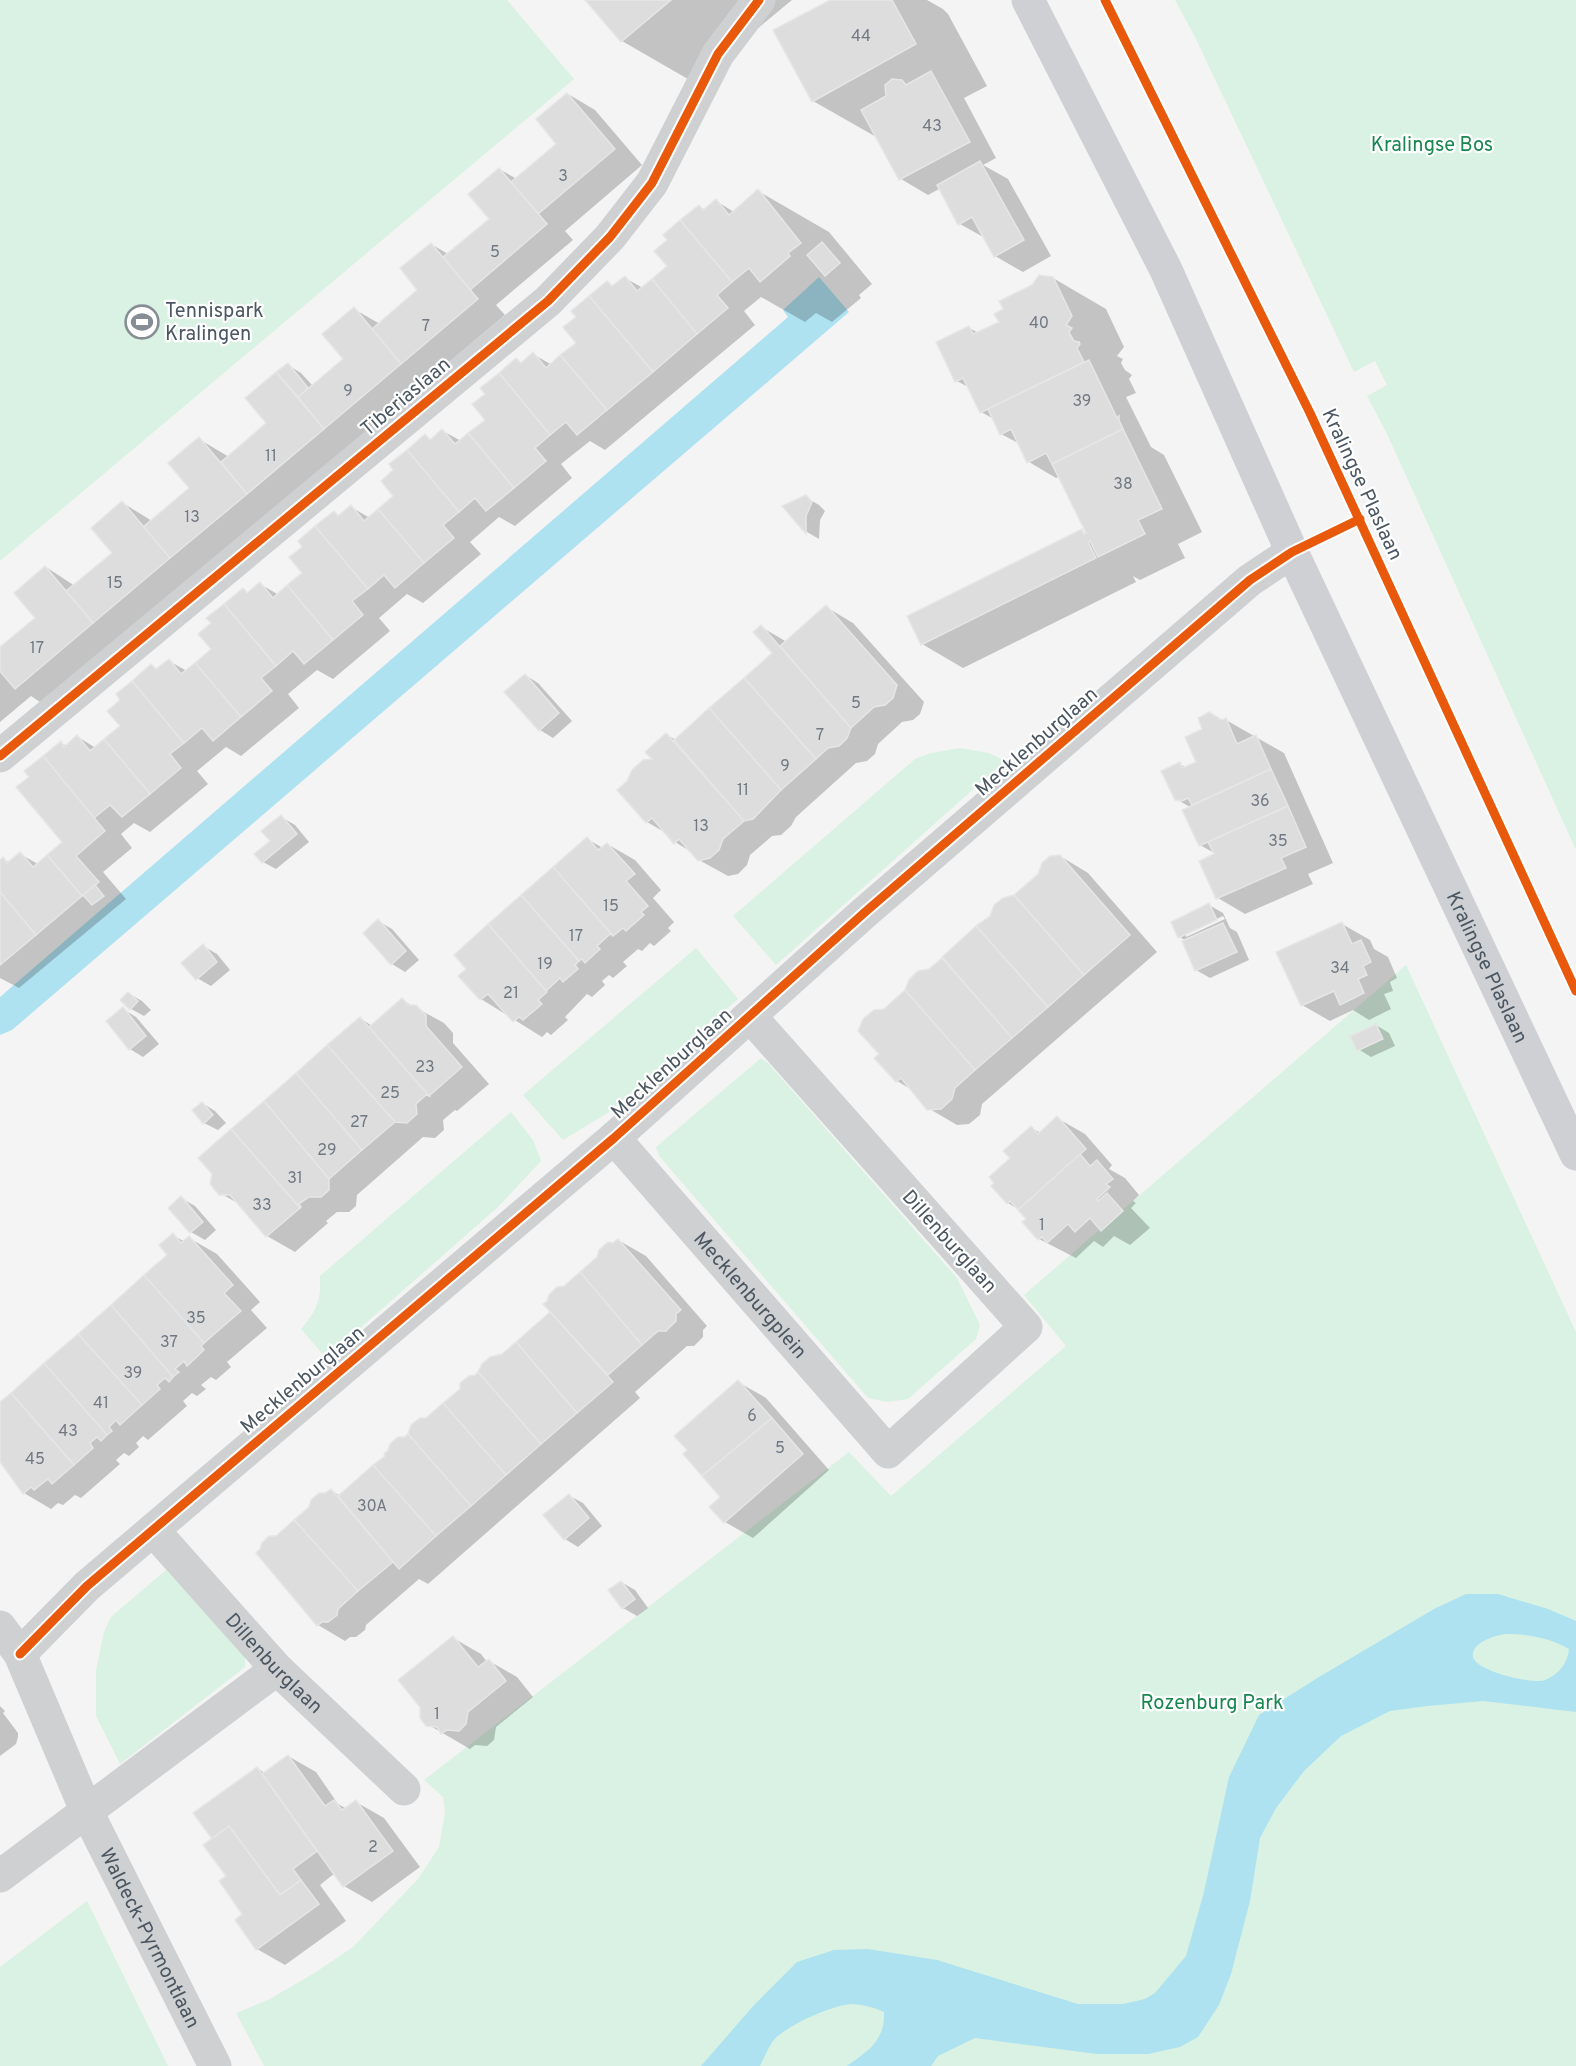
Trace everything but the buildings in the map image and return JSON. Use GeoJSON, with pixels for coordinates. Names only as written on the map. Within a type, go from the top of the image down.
{"type":"FeatureCollection","features":[{"type":"Feature","properties":{"kind":"main road","name":"Kralingse Plaslaan"},"geometry":{"type":"LineString","coordinates":[[1028,0],[1166,270],[1293,552],[1576,1154]]}},
{"type":"Feature","properties":{"kind":"street","name":"Tiberiaslaan"},"geometry":{"type":"LineString","coordinates":[[0,756],[548,301],[610,237],[652,183],[718,54],[759,0]]}},
{"type":"Feature","properties":{"kind":"street","name":"Mecklenburglaan"},"geometry":{"type":"LineString","coordinates":[[20,1654],[87,1586],[614,1138],[864,913],[1250,580],[1293,552]]}},
{"type":"Feature","properties":{"kind":"street","name":"Dillenburglaan"},"geometry":{"type":"LineString","coordinates":[[750,1016],[1026,1327],[888,1452]]}},
{"type":"Feature","properties":{"kind":"street","name":"Mecklenburgplein"},"geometry":{"type":"LineString","coordinates":[[614,1138],[888,1452]]}},
{"type":"Feature","properties":{"kind":"street","name":"Dillenburglaan"},"geometry":{"type":"LineString","coordinates":[[153,1530],[277,1669],[404,1789]]}},
{"type":"Feature","properties":{"kind":"street"},"geometry":{"type":"LineString","coordinates":[[0,1627],[20,1654],[86,1810]]}},
{"type":"Feature","properties":{"kind":"street"},"geometry":{"type":"LineString","coordinates":[[0,1876],[277,1669]]}},
{"type":"Feature","properties":{"kind":"street","name":"Waldeck-Pyrmontlaan"},"geometry":{"type":"LineString","coordinates":[[86,1810],[214,2066]]}},
{"type":"Feature","properties":{"kind":"green space","name":"Tennispark Kralingen"},"geometry":{"type":"Polygon","coordinates":[[[0,0],[507,0],[574,79],[0,561],[0,0]]]}},
{"type":"Feature","properties":{"kind":"green space","name":"Kralingse Bos"},"geometry":{"type":"Polygon","coordinates":[[[1175,0],[1576,0],[1576,850],[1387,434],[1367,396],[1387,385],[1375,361],[1354,372],[1194,35],[1175,0]]]}},
{"type":"Feature","properties":{"kind":"green space"},"geometry":{"type":"Polygon","coordinates":[[[960,748],[989,753],[1005,761],[776,965],[733,916],[915,759],[931,753],[960,748]]]}},
{"type":"Feature","properties":{"kind":"green space"},"geometry":{"type":"Polygon","coordinates":[[[696,948],[738,999],[609,1112],[563,1140],[523,1095],[696,948]]]}},
{"type":"Feature","properties":{"kind":"green space","name":"Rozenburg Park"},"geometry":{"type":"Polygon","coordinates":[[[1406,965],[1576,1332],[1576,2066],[264,2066],[236,2013],[268,2000],[353,1947],[418,1879],[439,1847],[445,1812],[443,1797],[424,1780],[849,1452],[891,1496],[1066,1346],[1024,1295],[1406,965]]]}},
{"type":"Feature","properties":{"kind":"green space"},"geometry":{"type":"Polygon","coordinates":[[[761,1058],[768,1063],[957,1278],[980,1325],[976,1339],[908,1399],[888,1402],[868,1398],[659,1156],[656,1147],[761,1058]]]}},
{"type":"Feature","properties":{"kind":"green space"},"geometry":{"type":"Polygon","coordinates":[[[511,1112],[533,1140],[541,1161],[498,1207],[326,1358],[301,1329],[317,1305],[320,1276],[511,1112]]]}},
{"type":"Feature","properties":{"kind":"green space"},"geometry":{"type":"Polygon","coordinates":[[[166,1570],[245,1656],[245,1667],[120,1764],[96,1716],[96,1670],[104,1632],[111,1617],[166,1570]]]}},
{"type":"Feature","properties":{"kind":"green space"},"geometry":{"type":"Polygon","coordinates":[[[87,1901],[168,2066],[0,2066],[0,1967],[87,1901]]]}},
{"type":"Feature","properties":{"kind":"water"},"geometry":{"type":"Polygon","coordinates":[[[819,277],[849,312],[12,1030],[0,1035],[0,997],[788,317],[783,310],[819,277]]]}},
{"type":"Feature","properties":{"kind":"water"},"geometry":{"type":"Polygon","coordinates":[[[1466,1594],[1498,1594],[1548,1609],[1576,1621],[1576,1712],[1483,1701],[1427,1706],[1390,1711],[1341,1736],[1304,1771],[1276,1808],[1260,1838],[1250,1901],[1231,1974],[1219,2005],[1198,2037],[1180,2047],[1148,2054],[1097,2054],[975,2038],[938,2056],[931,2066],[847,2066],[874,2044],[882,2031],[884,2022],[884,2012],[868,2006],[853,2004],[823,2012],[779,2035],[773,2041],[760,2066],[701,2066],[754,2005],[797,1962],[834,1950],[868,1949],[937,1960],[1078,2004],[1123,2004],[1145,1999],[1155,1993],[1186,1956],[1204,1892],[1229,1777],[1259,1715],[1434,1609],[1466,1594]],[[1504,1634],[1484,1641],[1476,1647],[1473,1657],[1476,1662],[1506,1676],[1539,1681],[1554,1675],[1562,1668],[1569,1649],[1546,1639],[1504,1634]]]}},
{"type":"Feature","properties":{"kind":"cycle path"},"geometry":{"type":"LineString","coordinates":[[0,756],[548,301],[610,237],[652,183],[718,54],[759,0]]}},
{"type":"Feature","properties":{"kind":"cycle path"},"geometry":{"type":"LineString","coordinates":[[1105,0],[1310,413],[1576,991]]}},
{"type":"Feature","properties":{"kind":"cycle path"},"geometry":{"type":"LineString","coordinates":[[20,1654],[87,1586],[614,1138],[864,913],[1250,580],[1292,552],[1360,519]]}},
{"type":"Feature","properties":{"kind":"place","name":"Tennispark Kralingen"},"geometry":{"type":"Point","coordinates":[142,322]}}]}
